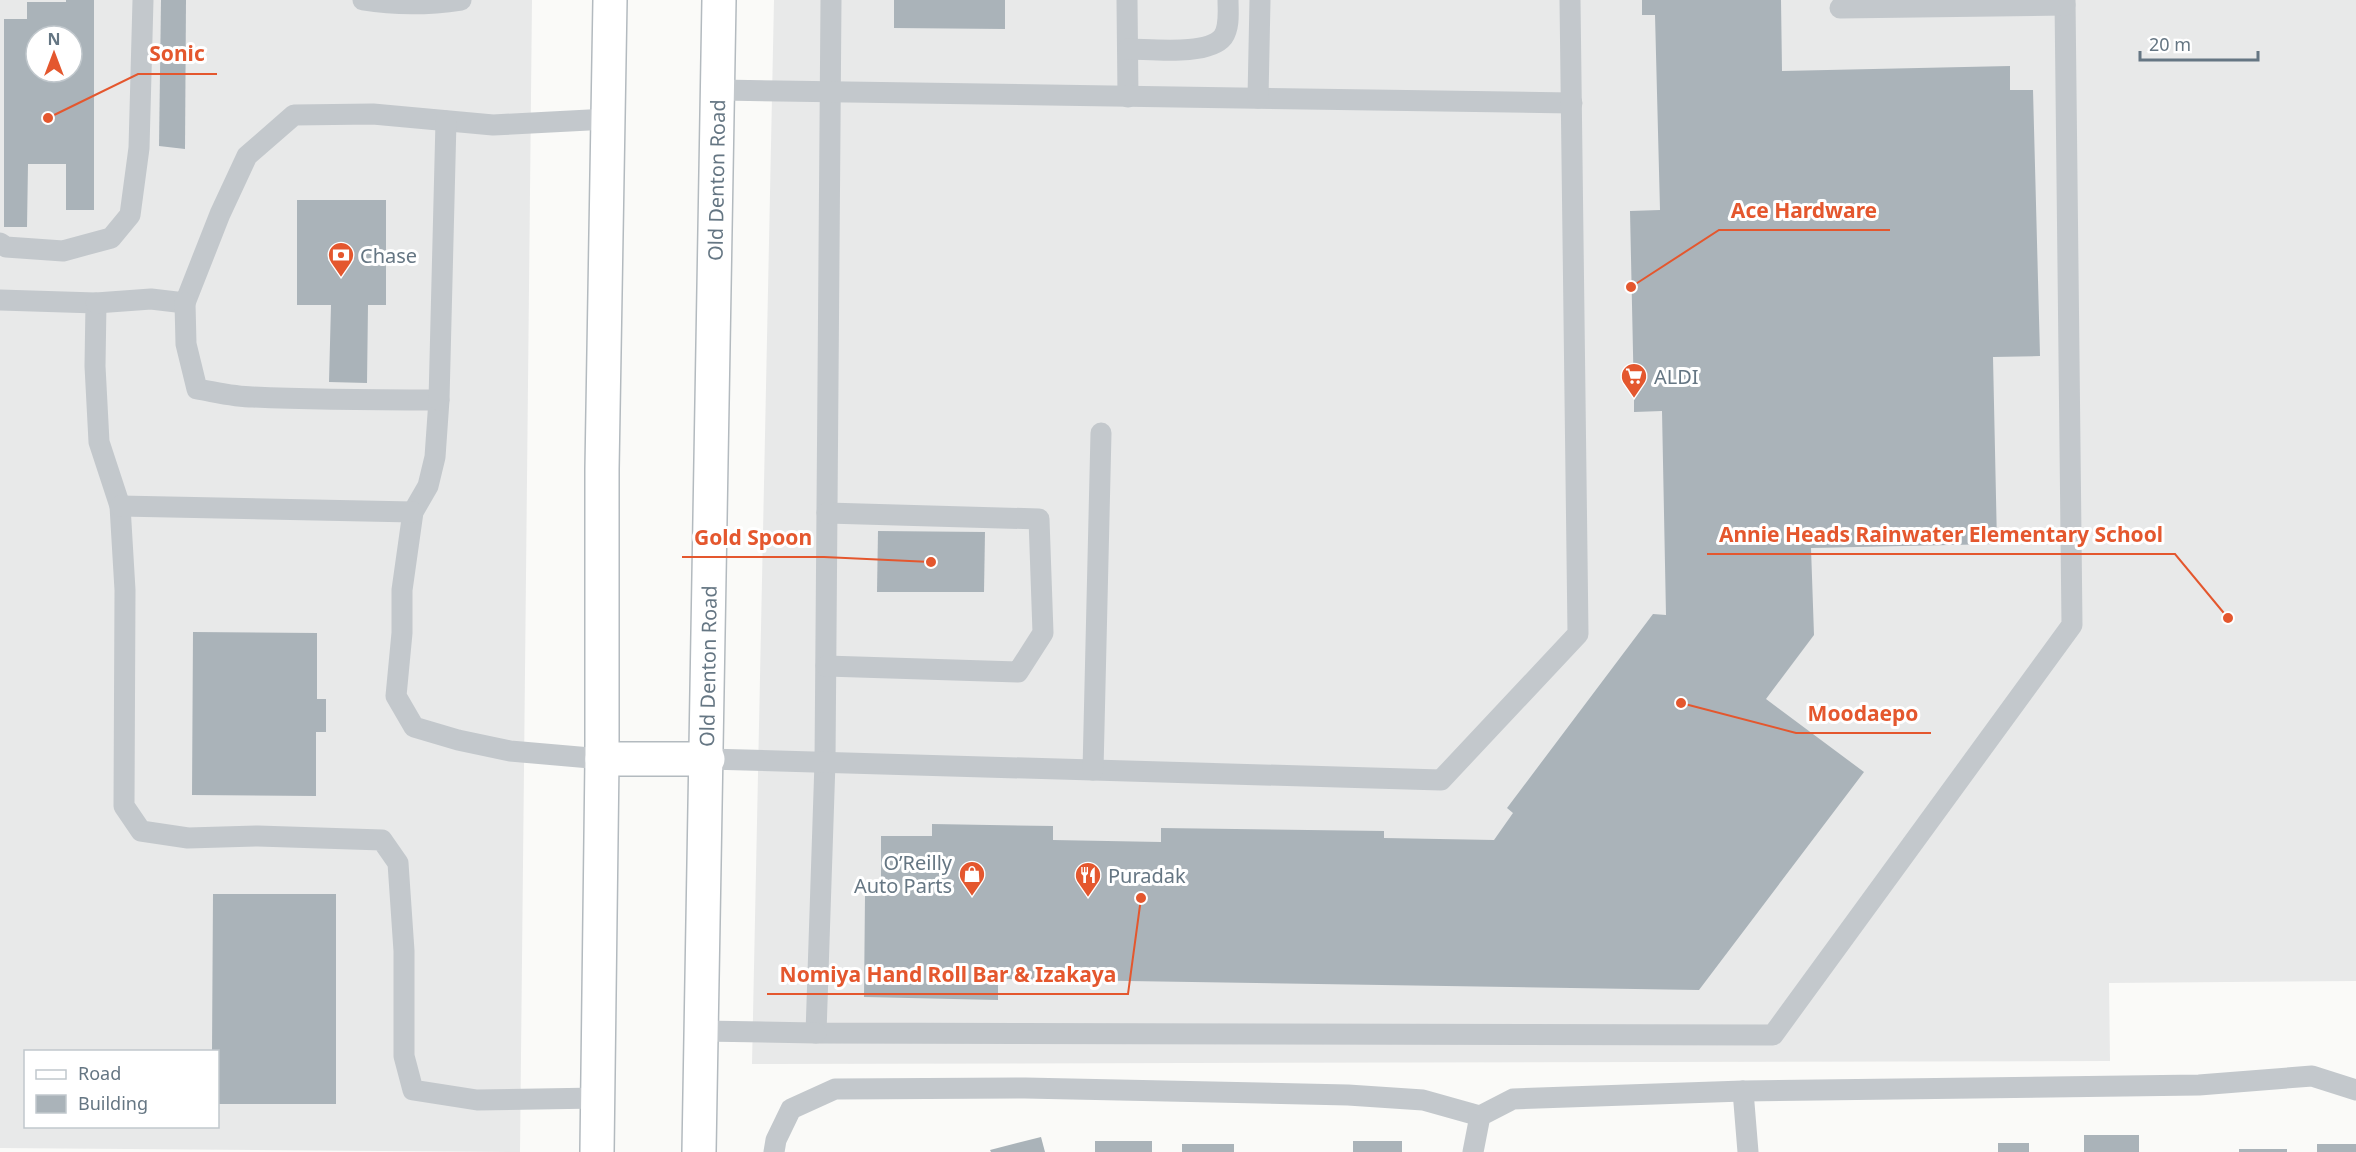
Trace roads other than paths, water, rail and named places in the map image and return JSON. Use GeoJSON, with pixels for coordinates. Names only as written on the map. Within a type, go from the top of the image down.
{"type":"FeatureCollection","features":[{"type":"Feature","properties":{"kind":"main road"},"geometry":{"type":"LineString","coordinates":[[597,1152],[602,759],[602,469],[610,0]]}},
{"type":"Feature","properties":{"kind":"main road","name":"Old Denton Road"},"geometry":{"type":"LineString","coordinates":[[699,1152],[708,759],[719,0]]}},
{"type":"Feature","properties":{"kind":"main road"},"geometry":{"type":"LineString","coordinates":[[602,759],[708,759]]}},
{"type":"Feature","properties":{"kind":"lane"},"geometry":{"type":"LineString","coordinates":[[0,243],[6,247],[63,250],[111,238],[130,215],[139,148],[143,0]]}},
{"type":"Feature","properties":{"kind":"lane"},"geometry":{"type":"LineString","coordinates":[[363,0],[387,4],[443,3],[461,0]]}},
{"type":"Feature","properties":{"kind":"lane"},"geometry":{"type":"LineString","coordinates":[[816,1033],[825,762],[831,0]]}},
{"type":"Feature","properties":{"kind":"lane"},"geometry":{"type":"LineString","coordinates":[[1127,0],[1128,97]]}},
{"type":"Feature","properties":{"kind":"lane"},"geometry":{"type":"LineString","coordinates":[[1128,49],[1209,47],[1223,36],[1228,22],[1228,0]]}},
{"type":"Feature","properties":{"kind":"lane"},"geometry":{"type":"LineString","coordinates":[[1258,98],[1260,0]]}},
{"type":"Feature","properties":{"kind":"lane"},"geometry":{"type":"LineString","coordinates":[[708,759],[1441,780],[1578,634],[1570,0]]}},
{"type":"Feature","properties":{"kind":"lane"},"geometry":{"type":"LineString","coordinates":[[702,1031],[1773,1035],[2072,626],[2065,2],[1840,8]]}},
{"type":"Feature","properties":{"kind":"lane"},"geometry":{"type":"LineString","coordinates":[[719,90],[1572,103]]}},
{"type":"Feature","properties":{"kind":"lane"},"geometry":{"type":"LineString","coordinates":[[439,400],[339,401],[251,398],[197,389],[186,344],[184,303],[220,214],[247,156],[294,115],[373,114],[493,125],[608,119]]}},
{"type":"Feature","properties":{"kind":"lane"},"geometry":{"type":"LineString","coordinates":[[446,121],[439,400],[435,457],[428,486],[413,512],[402,590],[402,633],[396,696],[414,727],[458,740],[510,751],[602,759]]}},
{"type":"Feature","properties":{"kind":"lane"},"geometry":{"type":"LineString","coordinates":[[0,300],[96,303],[151,299],[184,303]]}},
{"type":"Feature","properties":{"kind":"lane"},"geometry":{"type":"LineString","coordinates":[[96,303],[95,366],[99,442],[120,506],[125,590],[124,806],[141,831],[188,838],[258,836],[382,840],[398,863],[404,951],[404,1056],[413,1090],[477,1100],[598,1098]]}},
{"type":"Feature","properties":{"kind":"lane"},"geometry":{"type":"LineString","coordinates":[[1093,770],[1101,433]]}},
{"type":"Feature","properties":{"kind":"lane"},"geometry":{"type":"LineString","coordinates":[[120,506],[413,512]]}},
{"type":"Feature","properties":{"kind":"lane"},"geometry":{"type":"LineString","coordinates":[[826,666],[1018,672],[1043,633],[1039,519],[828,513]]}},
{"type":"Feature","properties":{"kind":"lane"},"geometry":{"type":"LineString","coordinates":[[774,1152],[776,1140],[791,1109],[835,1089],[1025,1088],[1348,1095],[1423,1100],[1480,1116],[1513,1099],[1743,1091],[2199,1085],[2312,1076],[2356,1090]]}},
{"type":"Feature","properties":{"kind":"lane"},"geometry":{"type":"LineString","coordinates":[[1743,1091],[1748,1152]]}},
{"type":"Feature","properties":{"kind":"lane"},"geometry":{"type":"LineString","coordinates":[[1473,1152],[1480,1116]]}},
{"type":"Feature","properties":{"kind":"place","name":"Sonic"},"geometry":{"type":"Point","coordinates":[48,118]}},
{"type":"Feature","properties":{"kind":"place","name":"Chase"},"geometry":{"type":"Point","coordinates":[341,278]}},
{"type":"Feature","properties":{"kind":"place","name":"Ace Hardware"},"geometry":{"type":"Point","coordinates":[1631,287]}},
{"type":"Feature","properties":{"kind":"place","name":"ALDI"},"geometry":{"type":"Point","coordinates":[1634,399]}},
{"type":"Feature","properties":{"kind":"place","name":"Gold Spoon"},"geometry":{"type":"Point","coordinates":[931,562]}},
{"type":"Feature","properties":{"kind":"place","name":"Annie Heads Rainwater Elementary School"},"geometry":{"type":"Point","coordinates":[2228,618]}},
{"type":"Feature","properties":{"kind":"place","name":"Moodaepo"},"geometry":{"type":"Point","coordinates":[1681,703]}},
{"type":"Feature","properties":{"kind":"place","name":"O’Reilly Auto Parts"},"geometry":{"type":"Point","coordinates":[972,897]}},
{"type":"Feature","properties":{"kind":"place","name":"Puradak"},"geometry":{"type":"Point","coordinates":[1088,898]}},
{"type":"Feature","properties":{"kind":"place","name":"Nomiya Hand Roll Bar & Izakaya"},"geometry":{"type":"Point","coordinates":[1141,898]}}]}
